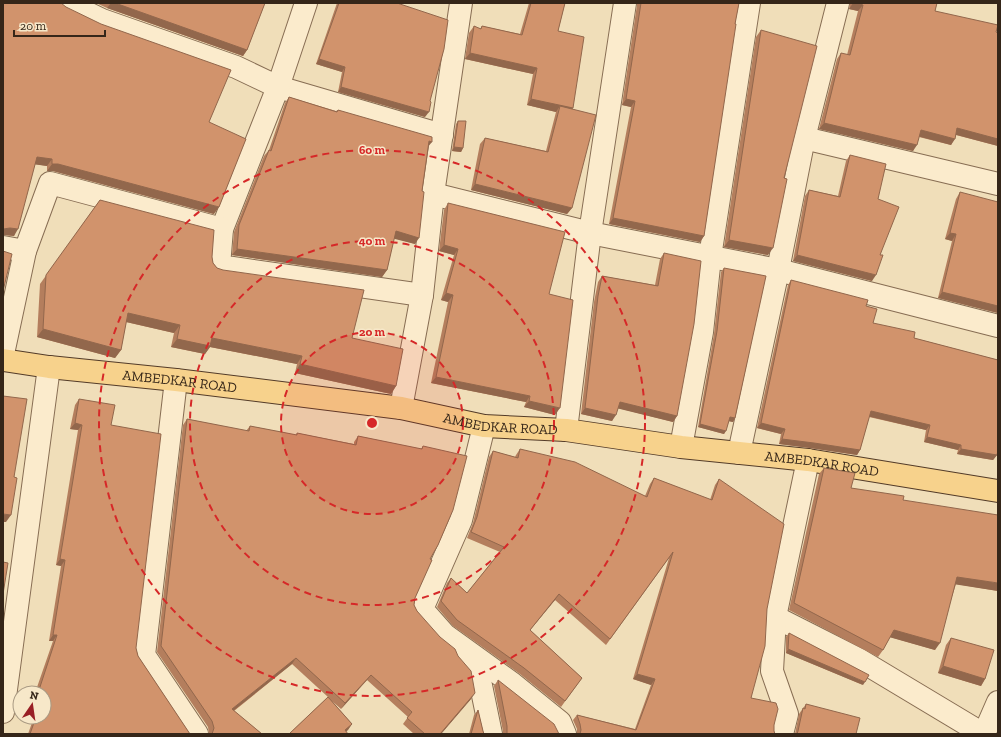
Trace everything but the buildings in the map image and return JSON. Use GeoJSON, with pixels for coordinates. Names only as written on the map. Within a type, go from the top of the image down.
{"type":"FeatureCollection","features":[{"type":"Feature","properties":{"kind":"main road","name":"AMBEDKAR ROAD"},"geometry":{"type":"LineString","coordinates":[[3,360],[49,368],[176,380],[401,408],[484,426],[566,430],[681,447],[808,460],[998,491]]}},
{"type":"Feature","properties":{"kind":"street"},"geometry":{"type":"LineString","coordinates":[[67,3],[102,20],[236,67],[278,87],[442,135]]}},
{"type":"Feature","properties":{"kind":"street"},"geometry":{"type":"LineString","coordinates":[[306,3],[278,87],[222,229],[220,266],[422,295]]}},
{"type":"Feature","properties":{"kind":"street"},"geometry":{"type":"LineString","coordinates":[[401,408],[422,295],[433,194],[461,3]]}},
{"type":"Feature","properties":{"kind":"street"},"geometry":{"type":"LineString","coordinates":[[566,430],[590,233],[625,3]]}},
{"type":"Feature","properties":{"kind":"street"},"geometry":{"type":"LineString","coordinates":[[681,447],[702,332],[710,257],[749,3]]}},
{"type":"Feature","properties":{"kind":"street"},"geometry":{"type":"LineString","coordinates":[[739,453],[778,270],[804,138],[838,3]]}},
{"type":"Feature","properties":{"kind":"street"},"geometry":{"type":"LineString","coordinates":[[804,138],[998,184]]}},
{"type":"Feature","properties":{"kind":"street"},"geometry":{"type":"LineString","coordinates":[[3,354],[25,251],[50,183],[222,229]]}},
{"type":"Feature","properties":{"kind":"street"},"geometry":{"type":"LineString","coordinates":[[433,194],[590,233],[778,270],[998,326]]}},
{"type":"Feature","properties":{"kind":"street"},"geometry":{"type":"LineString","coordinates":[[3,247],[25,251]]}},
{"type":"Feature","properties":{"kind":"street"},"geometry":{"type":"LineString","coordinates":[[3,712],[7,660],[49,368]]}},
{"type":"Feature","properties":{"kind":"street"},"geometry":{"type":"LineString","coordinates":[[176,380],[144,655],[196,734]]}},
{"type":"Feature","properties":{"kind":"street"},"geometry":{"type":"LineString","coordinates":[[484,426],[461,520],[422,609],[478,671],[491,734]]}},
{"type":"Feature","properties":{"kind":"street"},"geometry":{"type":"LineString","coordinates":[[782,734],[787,714],[772,671],[775,617],[808,460]]}},
{"type":"Feature","properties":{"kind":"street"},"geometry":{"type":"LineString","coordinates":[[775,617],[858,659],[983,734],[998,702]]}},
{"type":"Feature","properties":{"kind":"street"},"geometry":{"type":"LineString","coordinates":[[445,635],[513,684],[560,722],[565,734]]}}]}
